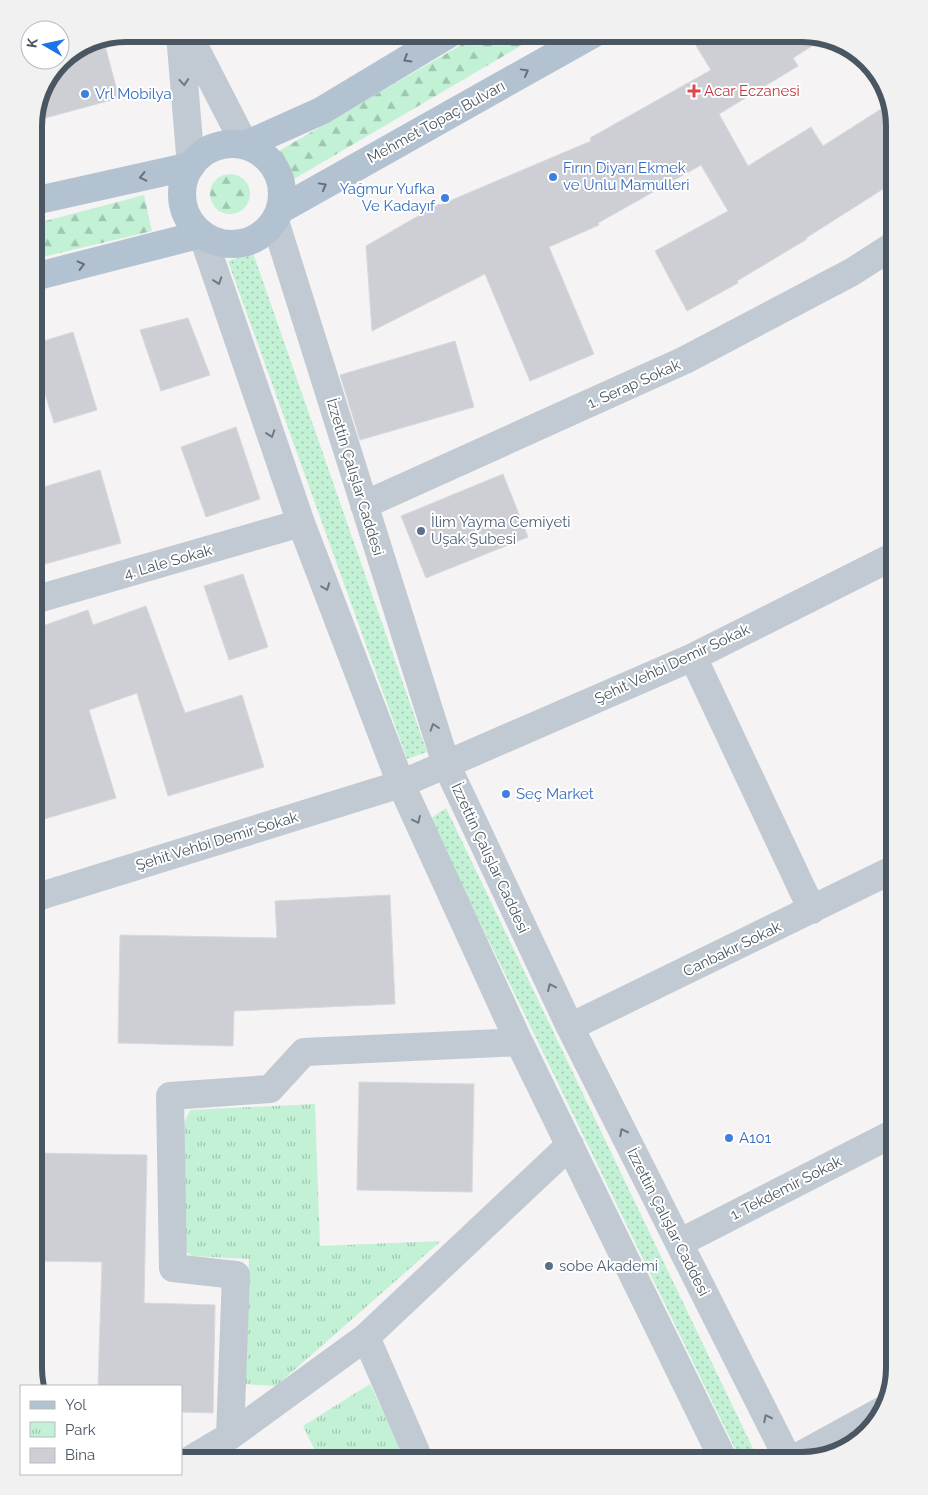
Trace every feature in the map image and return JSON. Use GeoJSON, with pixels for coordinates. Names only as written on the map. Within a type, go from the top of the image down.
{"type":"FeatureCollection","features":[{"type":"Feature","properties":{"kind":"main road"},"geometry":{"type":"LineString","coordinates":[[245,145],[321,111],[434,42]]}},
{"type":"Feature","properties":{"kind":"main road","name":"Mehmet Topaç Bulvarı"},"geometry":{"type":"LineString","coordinates":[[278,216],[578,43]]}},
{"type":"Feature","properties":{"kind":"main road"},"geometry":{"type":"LineString","coordinates":[[230,144],[245,145],[266,156],[279,175],[283,198],[278,216],[264,234],[249,242],[233,244],[217,242],[202,234],[193,226],[186,215],[182,202],[185,178],[190,166],[201,155],[215,147],[230,144]]}},
{"type":"Feature","properties":{"kind":"main road"},"geometry":{"type":"LineString","coordinates":[[43,199],[190,166]]}},
{"type":"Feature","properties":{"kind":"main road"},"geometry":{"type":"LineString","coordinates":[[43,275],[202,234]]}},
{"type":"Feature","properties":{"kind":"street"},"geometry":{"type":"LineString","coordinates":[[181,42],[190,166]]}},
{"type":"Feature","properties":{"kind":"street"},"geometry":{"type":"LineString","coordinates":[[192,42],[245,145]]}},
{"type":"Feature","properties":{"kind":"street","name":"İzzettin Çalışlar Caddesi"},"geometry":{"type":"LineString","coordinates":[[278,216],[364,505],[446,764],[570,1027],[785,1452]]}},
{"type":"Feature","properties":{"kind":"street"},"geometry":{"type":"LineString","coordinates":[[202,234],[301,523],[401,784],[519,1042],[720,1452]]}},
{"type":"Feature","properties":{"kind":"street","name":"1. Serap Sokak"},"geometry":{"type":"LineString","coordinates":[[364,505],[685,360],[852,272],[886,249]]}},
{"type":"Feature","properties":{"kind":"street","name":"4. Lale Sokak"},"geometry":{"type":"LineString","coordinates":[[43,598],[301,523]]}},
{"type":"Feature","properties":{"kind":"street","name":"Şehit Vehbi Demir Sokak"},"geometry":{"type":"LineString","coordinates":[[42,895],[401,784],[693,657],[886,560]]}},
{"type":"Feature","properties":{"kind":"street"},"geometry":{"type":"LineString","coordinates":[[693,657],[812,910]]}},
{"type":"Feature","properties":{"kind":"street","name":"Canbakır Sokak"},"geometry":{"type":"LineString","coordinates":[[570,1027],[886,873]]}},
{"type":"Feature","properties":{"kind":"street"},"geometry":{"type":"LineString","coordinates":[[230,1436],[236,1275],[173,1268],[170,1096],[270,1089],[304,1052],[519,1042]]}},
{"type":"Feature","properties":{"kind":"street","name":"1. Tekdemir Sokak"},"geometry":{"type":"LineString","coordinates":[[678,1243],[886,1138]]}},
{"type":"Feature","properties":{"kind":"street"},"geometry":{"type":"LineString","coordinates":[[203,1452],[230,1436],[366,1337],[570,1145]]}},
{"type":"Feature","properties":{"kind":"street"},"geometry":{"type":"LineString","coordinates":[[366,1337],[416,1452]]}},
{"type":"Feature","properties":{"kind":"street"},"geometry":{"type":"LineString","coordinates":[[807,1452],[869,1418]]}},
{"type":"Feature","properties":{"kind":"green space"},"geometry":{"type":"Polygon","coordinates":[[[465,42],[526,43],[294,179],[277,152],[465,42]]]}},
{"type":"Feature","properties":{"kind":"green space"},"geometry":{"type":"Polygon","coordinates":[[[234,174],[241,177],[247,183],[250,194],[249,202],[241,211],[234,214],[226,214],[219,211],[211,202],[210,190],[213,183],[222,175],[234,174]]]}},
{"type":"Feature","properties":{"kind":"green space"},"geometry":{"type":"Polygon","coordinates":[[[144,195],[152,231],[43,257],[43,222],[144,195]]]}},
{"type":"Feature","properties":{"kind":"green space"},"geometry":{"type":"Polygon","coordinates":[[[253,253],[427,752],[407,759],[228,261],[253,253]]]}},
{"type":"Feature","properties":{"kind":"green space"},"geometry":{"type":"Polygon","coordinates":[[[446,808],[755,1452],[737,1452],[430,819],[446,808]]]}},
{"type":"Feature","properties":{"kind":"green space"},"geometry":{"type":"Polygon","coordinates":[[[315,1104],[320,1246],[441,1241],[276,1386],[244,1384],[249,1259],[192,1256],[184,1250],[183,1125],[190,1110],[315,1104]]]}},
{"type":"Feature","properties":{"kind":"green space"},"geometry":{"type":"Polygon","coordinates":[[[370,1384],[402,1452],[316,1452],[303,1426],[370,1384]]]}},
{"type":"Feature","properties":{"kind":"building"},"geometry":{"type":"Polygon","coordinates":[[[694,43],[815,44],[793,58],[798,66],[719,114],[748,166],[811,127],[823,146],[883,108],[886,127],[886,187],[807,239],[737,281],[738,283],[687,311],[655,251],[728,211],[701,165],[598,223],[599,225],[549,247],[594,354],[530,381],[485,274],[372,331],[366,246],[439,204],[591,141],[590,138],[711,70],[694,43]]]}},
{"type":"Feature","properties":{"kind":"building"},"geometry":{"type":"Polygon","coordinates":[[[105,46],[119,98],[43,118],[45,105],[60,75],[65,70],[70,70],[71,63],[85,54],[105,46]]]}},
{"type":"Feature","properties":{"kind":"building"},"geometry":{"type":"Polygon","coordinates":[[[188,318],[210,375],[161,391],[140,330],[188,318]]]}},
{"type":"Feature","properties":{"kind":"building"},"geometry":{"type":"Polygon","coordinates":[[[73,332],[97,410],[54,423],[43,387],[43,341],[73,332]]]}},
{"type":"Feature","properties":{"kind":"building"},"geometry":{"type":"Polygon","coordinates":[[[455,341],[474,407],[360,440],[340,375],[455,341]]]}},
{"type":"Feature","properties":{"kind":"building"},"geometry":{"type":"Polygon","coordinates":[[[236,427],[260,499],[206,517],[181,447],[236,427]]]}},
{"type":"Feature","properties":{"kind":"building"},"geometry":{"type":"Polygon","coordinates":[[[100,470],[121,543],[43,565],[43,487],[100,470]]]}},
{"type":"Feature","properties":{"kind":"building"},"geometry":{"type":"Polygon","coordinates":[[[503,474],[528,537],[426,578],[401,516],[503,474]]]}},
{"type":"Feature","properties":{"kind":"building"},"geometry":{"type":"Polygon","coordinates":[[[243,574],[268,647],[229,660],[204,586],[243,574]]]}},
{"type":"Feature","properties":{"kind":"building"},"geometry":{"type":"Polygon","coordinates":[[[146,606],[185,713],[242,695],[264,767],[168,796],[137,693],[89,710],[116,798],[42,820],[43,626],[88,610],[93,625],[146,606]]]}},
{"type":"Feature","properties":{"kind":"building"},"geometry":{"type":"Polygon","coordinates":[[[390,895],[395,1004],[234,1011],[233,1046],[118,1043],[120,935],[277,938],[275,901],[390,895]]]}},
{"type":"Feature","properties":{"kind":"building"},"geometry":{"type":"Polygon","coordinates":[[[359,1082],[474,1084],[472,1192],[357,1190],[359,1082]]]}},
{"type":"Feature","properties":{"kind":"building"},"geometry":{"type":"Polygon","coordinates":[[[42,1153],[147,1155],[144,1303],[215,1305],[213,1413],[182,1412],[182,1385],[98,1385],[102,1262],[42,1261],[42,1153]]]}},
{"type":"Feature","properties":{"kind":"place","name":"Acar Eczanesi"},"geometry":{"type":"Point","coordinates":[694,91]}},
{"type":"Feature","properties":{"kind":"place","name":"Vrl Mobilya"},"geometry":{"type":"Point","coordinates":[85,94]}},
{"type":"Feature","properties":{"kind":"place","name":"Fırın Diyarı Ekmek ve Unlu Mamulleri"},"geometry":{"type":"Point","coordinates":[553,177]}},
{"type":"Feature","properties":{"kind":"place","name":"Yağmur Yufka Ve Kadayıf"},"geometry":{"type":"Point","coordinates":[445,198]}},
{"type":"Feature","properties":{"kind":"place","name":"İlim Yayma Cemiyeti Uşak Şubesi"},"geometry":{"type":"Point","coordinates":[421,531]}},
{"type":"Feature","properties":{"kind":"place","name":"Seç Market"},"geometry":{"type":"Point","coordinates":[506,794]}},
{"type":"Feature","properties":{"kind":"place","name":"A101"},"geometry":{"type":"Point","coordinates":[729,1138]}},
{"type":"Feature","properties":{"kind":"place","name":"sobe Akademi"},"geometry":{"type":"Point","coordinates":[549,1266]}}]}
